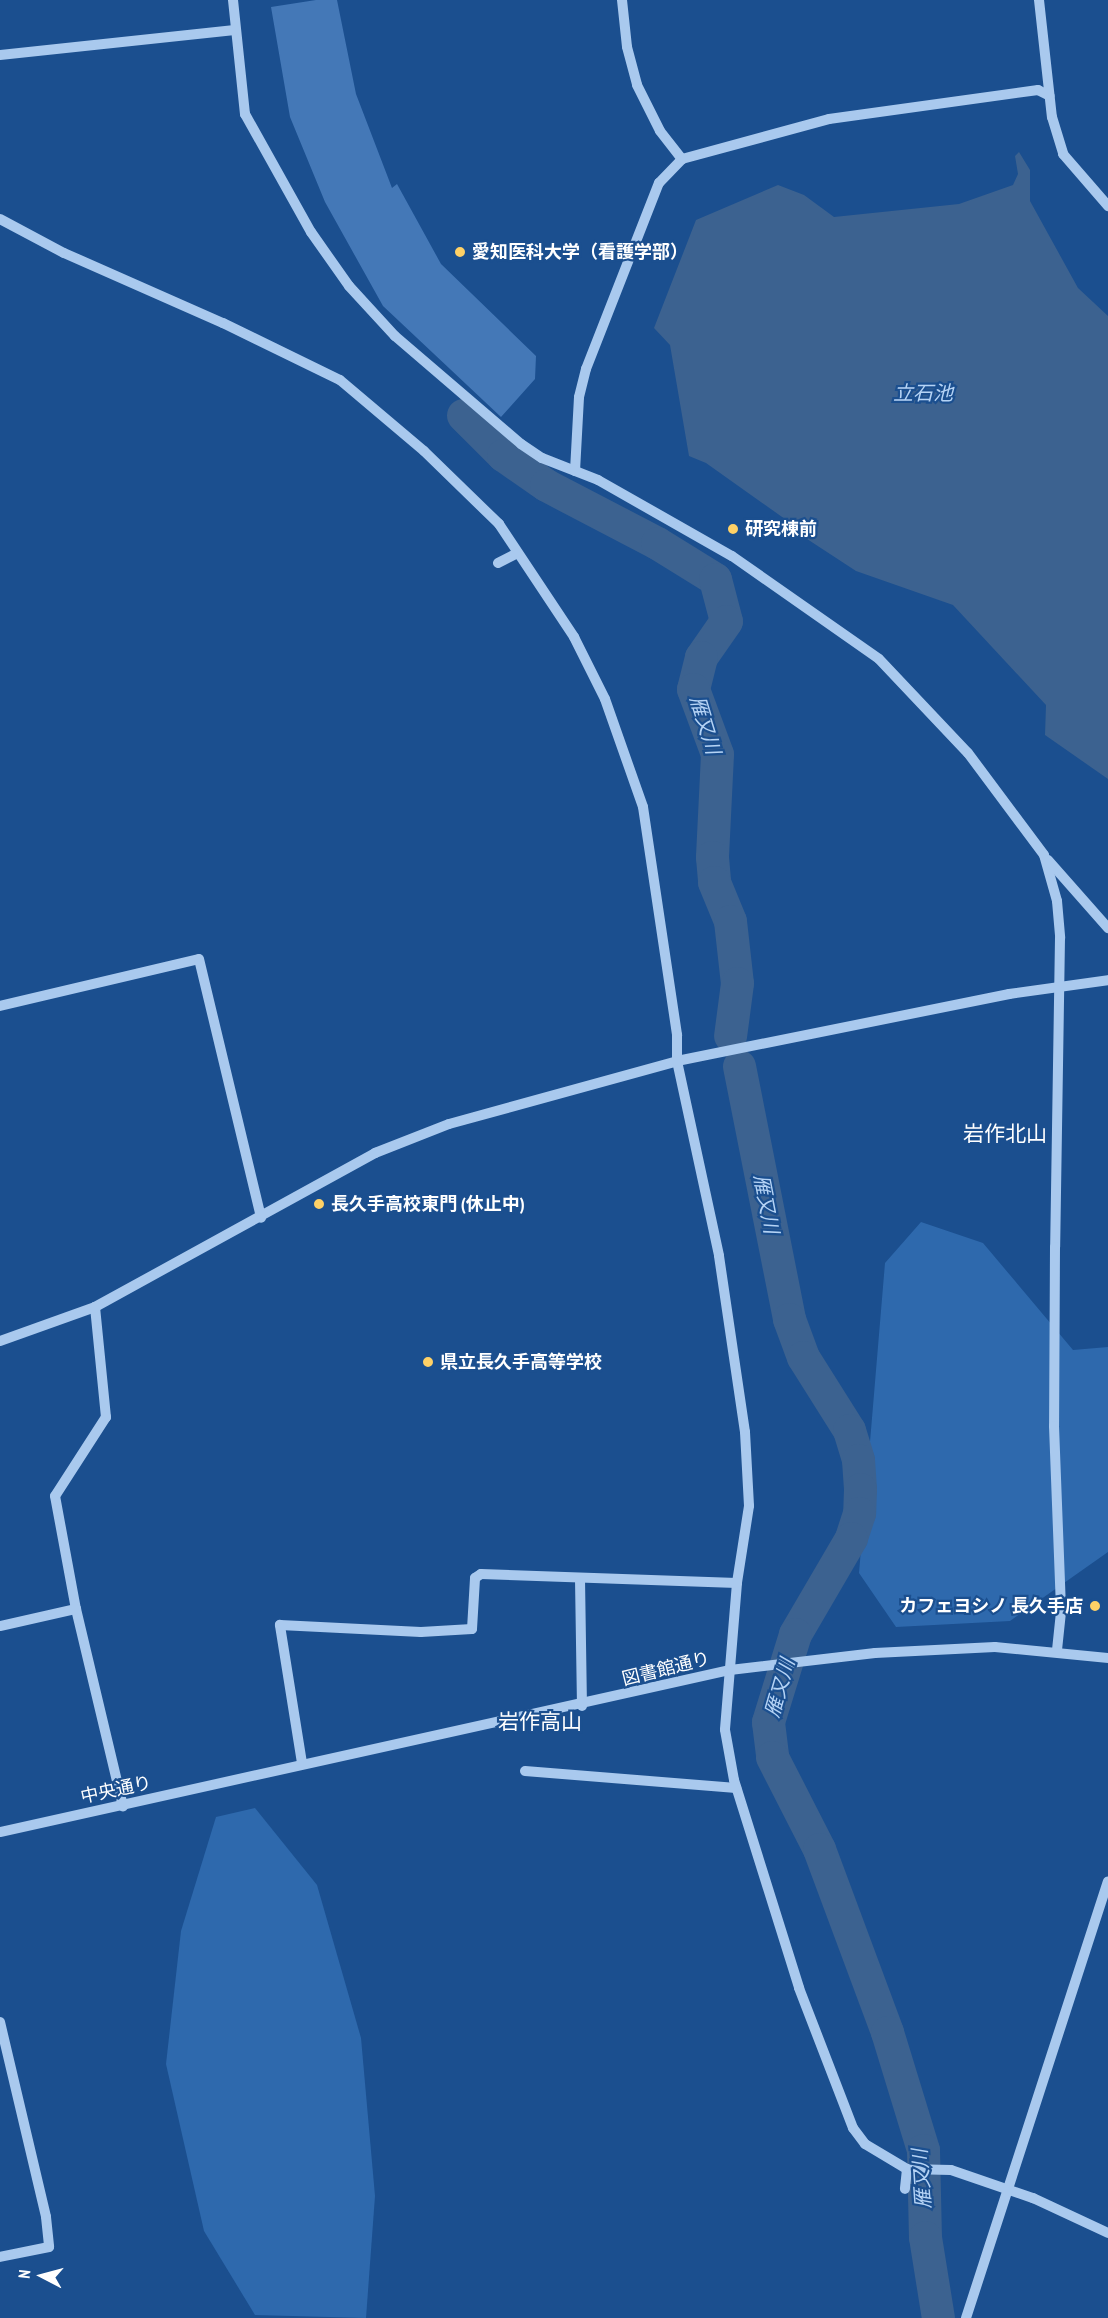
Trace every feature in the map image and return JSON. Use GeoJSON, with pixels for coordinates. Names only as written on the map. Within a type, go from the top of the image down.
{"type":"FeatureCollection","features":[{"type":"Feature","properties":{"kind":"street"},"geometry":{"type":"LineString","coordinates":[[233,0],[245,114],[311,232],[349,286],[395,336],[492,421],[542,458],[598,480],[732,556],[879,659],[968,753],[1044,855],[1108,928]]}},
{"type":"Feature","properties":{"kind":"street"},"geometry":{"type":"LineString","coordinates":[[621,0],[627,47],[637,85],[660,131],[682,159]]}},
{"type":"Feature","properties":{"kind":"street"},"geometry":{"type":"LineString","coordinates":[[1039,0],[1052,117],[1062,154],[1108,206]]}},
{"type":"Feature","properties":{"kind":"street"},"geometry":{"type":"LineString","coordinates":[[0,55],[235,30]]}},
{"type":"Feature","properties":{"kind":"street"},"geometry":{"type":"LineString","coordinates":[[575,471],[579,397],[586,369],[659,183],[682,159],[829,119],[1038,90],[1050,96]]}},
{"type":"Feature","properties":{"kind":"street"},"geometry":{"type":"LineString","coordinates":[[0,219],[64,253],[223,323],[340,380],[448,474],[499,524],[585,657],[605,699],[643,807],[677,1035],[677,1061],[719,1256],[745,1432],[749,1506],[737,1583],[725,1730],[736,1788],[799,1988],[853,2128],[865,2144],[909,2169],[951,2170],[1010,2189],[1108,2233]]}},
{"type":"Feature","properties":{"kind":"street"},"geometry":{"type":"LineString","coordinates":[[498,563],[518,553]]}},
{"type":"Feature","properties":{"kind":"street"},"geometry":{"type":"LineString","coordinates":[[1044,855],[1057,901],[1060,987],[1054,1235],[1054,1426],[1061,1612],[1057,1651]]}},
{"type":"Feature","properties":{"kind":"street"},"geometry":{"type":"LineString","coordinates":[[0,1006],[199,959],[261,1218]]}},
{"type":"Feature","properties":{"kind":"street"},"geometry":{"type":"LineString","coordinates":[[0,1341],[95,1307],[261,1218],[375,1153],[449,1124],[677,1061],[1060,987],[1108,980]]}},
{"type":"Feature","properties":{"kind":"street"},"geometry":{"type":"LineString","coordinates":[[95,1307],[106,1417],[55,1496],[76,1609],[123,1806]]}},
{"type":"Feature","properties":{"kind":"street"},"geometry":{"type":"LineString","coordinates":[[302,1763],[280,1625],[421,1632],[472,1629],[475,1578],[481,1574],[737,1583]]}},
{"type":"Feature","properties":{"kind":"street"},"geometry":{"type":"LineString","coordinates":[[580,1579],[582,1706]]}},
{"type":"Feature","properties":{"kind":"street"},"geometry":{"type":"LineString","coordinates":[[0,1626],[76,1609]]}},
{"type":"Feature","properties":{"kind":"street","name":"図書館通り"},"geometry":{"type":"LineString","coordinates":[[239,1780],[302,1763],[582,1706],[730,1670],[765,1665],[959,1648],[1057,1651],[1108,1658]]}},
{"type":"Feature","properties":{"kind":"street"},"geometry":{"type":"LineString","coordinates":[[525,1771],[736,1788]]}},
{"type":"Feature","properties":{"kind":"street","name":"中央通り"},"geometry":{"type":"LineString","coordinates":[[0,1832],[239,1780]]}},
{"type":"Feature","properties":{"kind":"street"},"geometry":{"type":"LineString","coordinates":[[966,2318],[1010,2189],[1108,1881]]}},
{"type":"Feature","properties":{"kind":"street"},"geometry":{"type":"LineString","coordinates":[[0,2022],[2,2044],[46,2217],[49,2247],[0,2257]]}},
{"type":"Feature","properties":{"kind":"street"},"geometry":{"type":"LineString","coordinates":[[905,2189],[909,2169]]}},
{"type":"Feature","properties":{"kind":"shaded area"},"geometry":{"type":"Polygon","coordinates":[[[921,1222],[983,1243],[1073,1350],[1108,1347],[1108,1552],[1010,1621],[896,1627],[859,1573],[885,1263],[921,1222]]]}},
{"type":"Feature","properties":{"kind":"shaded area"},"geometry":{"type":"Polygon","coordinates":[[[255,1808],[317,1885],[361,2038],[375,2196],[366,2318],[255,2315],[204,2231],[166,2064],[181,1931],[216,1817],[255,1808]]]}},
{"type":"Feature","properties":{"kind":"water","name":"立石池"},"geometry":{"type":"Polygon","coordinates":[[[1019,152],[1030,170],[1030,201],[1078,288],[1108,316],[1108,779],[1045,735],[1046,705],[953,605],[856,571],[804,537],[799,529],[706,463],[689,456],[670,345],[654,328],[696,220],[778,185],[804,195],[834,217],[959,204],[1013,185],[1018,174],[1015,156],[1019,152]]]}},
{"type":"Feature","properties":{"kind":"building"},"geometry":{"type":"Polygon","coordinates":[[[316,0],[337,0],[356,94],[392,188],[397,184],[441,264],[536,356],[535,379],[501,417],[383,306],[325,202],[290,117],[271,7],[316,0]]]}},
{"type":"Feature","properties":{"kind":"waterway","name":"雁又川"},"geometry":{"type":"LineString","coordinates":[[463,415],[503,455],[546,485],[657,543],[715,579],[726,621],[701,657],[693,689],[717,754],[712,857],[714,882],[730,921],[737,983],[730,1036]]}},
{"type":"Feature","properties":{"kind":"waterway","name":"雁又川"},"geometry":{"type":"LineString","coordinates":[[739,1066],[789,1319],[803,1357],[849,1430],[858,1460],[860,1489],[859,1513],[851,1538],[795,1634],[768,1722],[772,1757],[819,1849],[887,2032],[923,2150],[925,2237],[938,2318]]}},
{"type":"Feature","properties":{"kind":"place","name":"愛知医科大学（看護学部）"},"geometry":{"type":"Point","coordinates":[460,252]}},
{"type":"Feature","properties":{"kind":"place","name":"研究棟前"},"geometry":{"type":"Point","coordinates":[733,529]}},
{"type":"Feature","properties":{"kind":"place","name":"長久手高校東門 (休止中)"},"geometry":{"type":"Point","coordinates":[319,1204]}},
{"type":"Feature","properties":{"kind":"place","name":"県立長久手高等学校"},"geometry":{"type":"Point","coordinates":[428,1362]}},
{"type":"Feature","properties":{"kind":"place","name":"カフェヨシノ 長久手店"},"geometry":{"type":"Point","coordinates":[1095,1606]}},
{"type":"Feature","properties":{"kind":"district","name":"岩作北山"},"geometry":{"type":"Point","coordinates":[1005,1134]}},
{"type":"Feature","properties":{"kind":"district","name":"岩作高山"},"geometry":{"type":"Point","coordinates":[540,1722]}}]}
